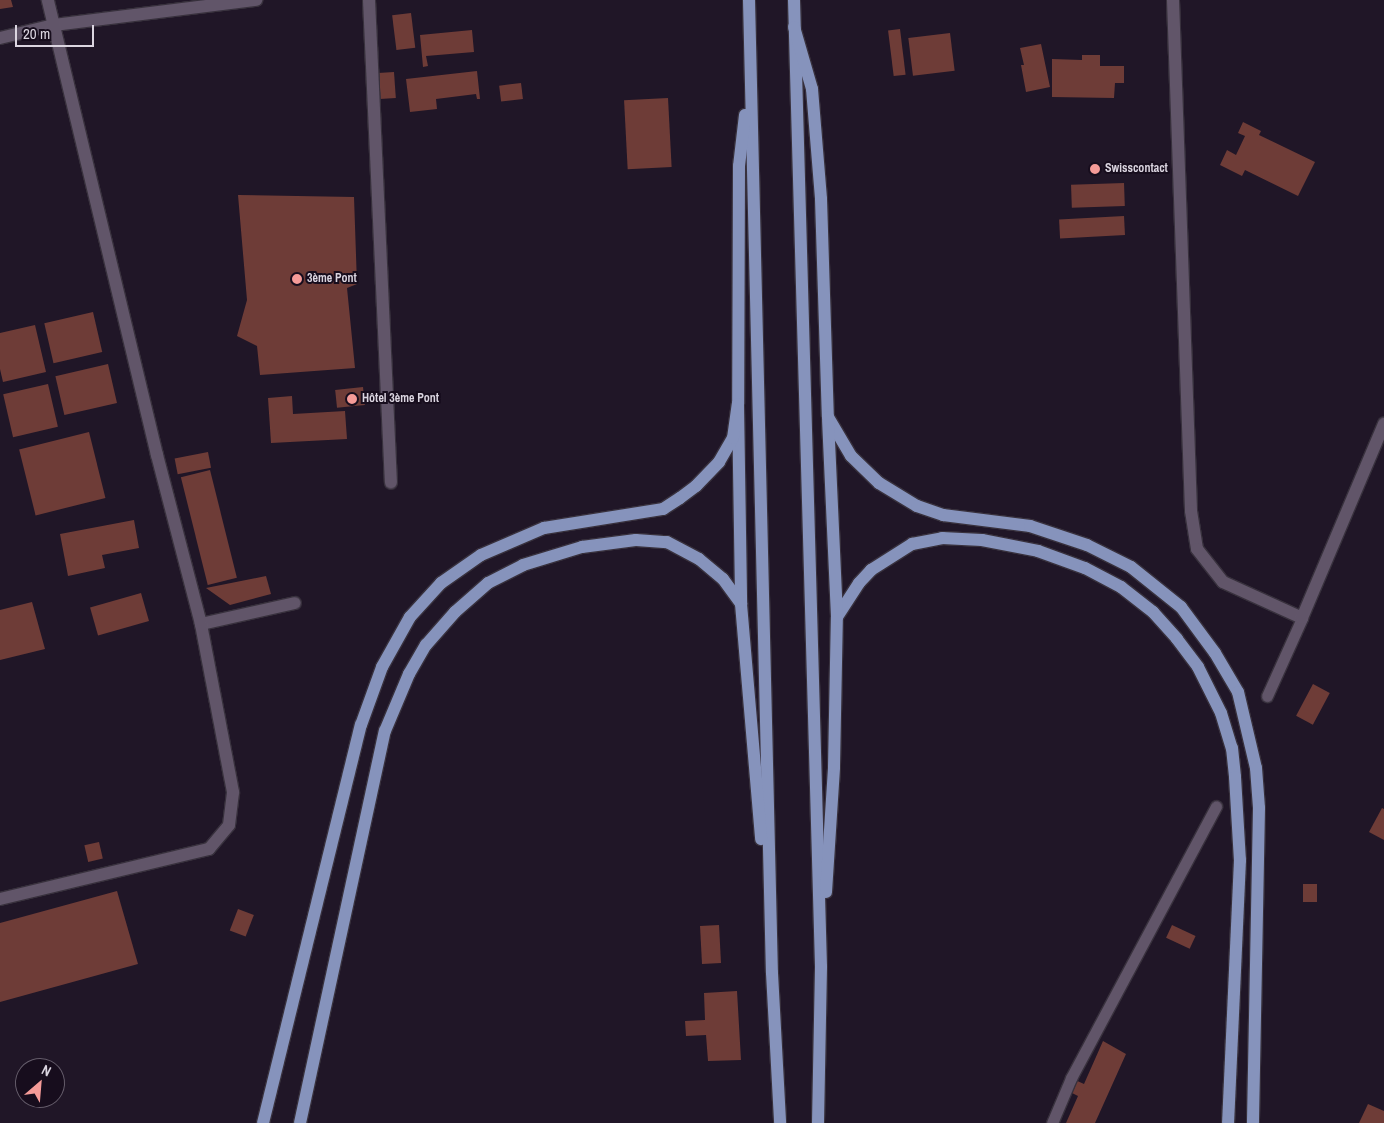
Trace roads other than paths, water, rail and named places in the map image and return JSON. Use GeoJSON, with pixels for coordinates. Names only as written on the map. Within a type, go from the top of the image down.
{"type":"FeatureCollection","features":[{"type":"Feature","properties":{"kind":"main road"},"geometry":{"type":"LineString","coordinates":[[749,0],[772,973],[780,1123]]}},
{"type":"Feature","properties":{"kind":"main road"},"geometry":{"type":"LineString","coordinates":[[794,0],[821,968]]}},
{"type":"Feature","properties":{"kind":"main road"},"geometry":{"type":"LineString","coordinates":[[794,28],[812,89],[820,190],[837,617],[834,767],[821,968],[818,1123]]}},
{"type":"Feature","properties":{"kind":"main road"},"geometry":{"type":"LineString","coordinates":[[750,68],[739,166],[738,404],[741,604],[772,973]]}},
{"type":"Feature","properties":{"kind":"main road"},"geometry":{"type":"LineString","coordinates":[[263,1123],[361,725],[382,667],[410,617],[441,583],[482,555],[544,528],[663,508],[680,498],[719,462],[733,438],[738,404]]}},
{"type":"Feature","properties":{"kind":"main road"},"geometry":{"type":"LineString","coordinates":[[828,417],[851,456],[879,483],[917,506],[942,515],[1030,526],[1087,545],[1131,567],[1181,607],[1215,653],[1238,692],[1249,735],[1258,800],[1253,1123]]}},
{"type":"Feature","properties":{"kind":"main road"},"geometry":{"type":"LineString","coordinates":[[837,617],[859,583],[871,570],[912,544],[942,538],[972,540],[1038,551],[1085,568],[1121,587],[1153,612],[1177,639],[1198,667],[1221,713],[1232,748],[1240,860],[1228,1123]]}},
{"type":"Feature","properties":{"kind":"main road"},"geometry":{"type":"LineString","coordinates":[[300,1123],[385,731],[409,674],[426,645],[455,612],[488,583],[523,565],[582,547],[636,540],[667,542],[699,559],[723,579],[741,604]]}},
{"type":"Feature","properties":{"kind":"street"},"geometry":{"type":"LineString","coordinates":[[0,899],[209,849],[229,825],[233,792],[201,624],[157,455],[48,0]]}},
{"type":"Feature","properties":{"kind":"street"},"geometry":{"type":"LineString","coordinates":[[0,38],[54,25],[256,0]]}},
{"type":"Feature","properties":{"kind":"street"},"geometry":{"type":"LineString","coordinates":[[369,0],[391,482]]}},
{"type":"Feature","properties":{"kind":"street"},"geometry":{"type":"LineString","coordinates":[[1173,0],[1191,511],[1197,550],[1223,582],[1302,618],[1384,424]]}},
{"type":"Feature","properties":{"kind":"street"},"geometry":{"type":"LineString","coordinates":[[201,624],[295,603]]}},
{"type":"Feature","properties":{"kind":"lane"},"geometry":{"type":"LineString","coordinates":[[1267,696],[1302,618]]}},
{"type":"Feature","properties":{"kind":"lane"},"geometry":{"type":"LineString","coordinates":[[1052,1123],[1071,1078],[1216,806]]}},
{"type":"Feature","properties":{"kind":"place","name":"Swisscontact"},"geometry":{"type":"Point","coordinates":[1095,169]}},
{"type":"Feature","properties":{"kind":"place","name":"3ème Pont"},"geometry":{"type":"Point","coordinates":[297,279]}},
{"type":"Feature","properties":{"kind":"place","name":"Hôtel 3ème Pont"},"geometry":{"type":"Point","coordinates":[352,399]}}]}
